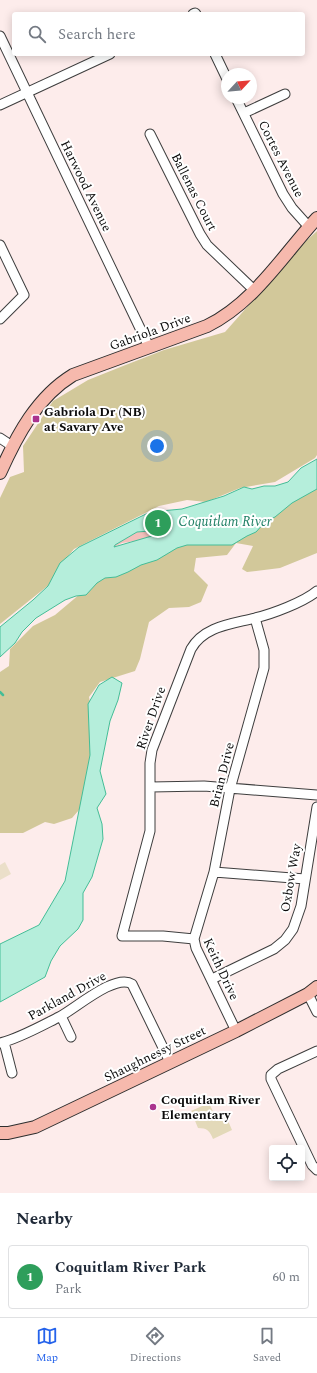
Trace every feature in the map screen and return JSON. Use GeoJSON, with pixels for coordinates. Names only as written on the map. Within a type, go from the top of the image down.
{"type":"FeatureCollection","features":[{"type":"Feature","properties":{"kind":"street","name":"Harwood Avenue"},"geometry":{"type":"LineString","coordinates":[[0,36],[149,347]]}},
{"type":"Feature","properties":{"kind":"street"},"geometry":{"type":"LineString","coordinates":[[0,105],[106,56]]}},
{"type":"Feature","properties":{"kind":"street"},"geometry":{"type":"LineString","coordinates":[[216,56],[222,68]]}},
{"type":"Feature","properties":{"kind":"street"},"geometry":{"type":"LineString","coordinates":[[244,113],[285,94]]}},
{"type":"Feature","properties":{"kind":"street","name":"Cortes Avenue"},"geometry":{"type":"LineString","coordinates":[[239,104],[283,194],[292,208],[313,223]]}},
{"type":"Feature","properties":{"kind":"street","name":"Ballenas Court"},"geometry":{"type":"LineString","coordinates":[[150,134],[200,234],[207,245],[254,290]]}},
{"type":"Feature","properties":{"kind":"street","name":"Gabriola Drive"},"geometry":{"type":"LineString","coordinates":[[0,473],[12,446],[30,416],[44,399],[61,383],[74,375],[214,322],[231,312],[254,290],[313,223]]}},
{"type":"Feature","properties":{"kind":"street"},"geometry":{"type":"LineString","coordinates":[[0,245],[24,295],[0,319]]}},
{"type":"Feature","properties":{"kind":"street"},"geometry":{"type":"LineString","coordinates":[[0,438],[12,446]]}},
{"type":"Feature","properties":{"kind":"street","name":"River Drive"},"geometry":{"type":"LineString","coordinates":[[122,936],[150,830],[151,755],[154,743],[194,645],[201,637],[215,628],[268,615],[316,593]]}},
{"type":"Feature","properties":{"kind":"street","name":"Brian Drive"},"geometry":{"type":"LineString","coordinates":[[194,939],[214,872],[230,789],[264,668],[264,650],[255,618]]}},
{"type":"Feature","properties":{"kind":"street"},"geometry":{"type":"LineString","coordinates":[[151,787],[204,786],[317,795]]}},
{"type":"Feature","properties":{"kind":"street","name":"Oxbow Way"},"geometry":{"type":"LineString","coordinates":[[212,979],[268,952],[285,940],[296,922],[301,906],[317,807]]}},
{"type":"Feature","properties":{"kind":"street"},"geometry":{"type":"LineString","coordinates":[[214,872],[305,879]]}},
{"type":"Feature","properties":{"kind":"street","name":"Keith Drive"},"geometry":{"type":"LineString","coordinates":[[122,936],[163,936],[194,939],[196,948],[236,1031]]}},
{"type":"Feature","properties":{"kind":"street","name":"Parkland Drive"},"geometry":{"type":"LineString","coordinates":[[2,1042],[61,1016],[99,992],[120,982],[129,982],[132,984],[170,1062]]}},
{"type":"Feature","properties":{"kind":"street"},"geometry":{"type":"LineString","coordinates":[[313,991],[317,1012]]}},
{"type":"Feature","properties":{"kind":"street","name":"Shaughnessy Street"},"geometry":{"type":"LineString","coordinates":[[0,1133],[8,1133],[35,1127],[236,1031],[313,991]]}},
{"type":"Feature","properties":{"kind":"street"},"geometry":{"type":"LineString","coordinates":[[61,1016],[71,1037]]}},
{"type":"Feature","properties":{"kind":"street"},"geometry":{"type":"LineString","coordinates":[[2,1042],[12,1073]]}},
{"type":"Feature","properties":{"kind":"street"},"geometry":{"type":"LineString","coordinates":[[317,1051],[278,1069],[271,1075],[272,1084],[312,1165],[317,1170]]}},
{"type":"Feature","properties":{"kind":"shaded area"},"geometry":{"type":"Polygon","coordinates":[[[317,231],[317,455],[315,458],[275,482],[240,488],[206,502],[187,500],[159,506],[74,549],[60,566],[50,584],[0,624],[0,498],[10,477],[24,472],[23,446],[53,401],[88,380],[164,350],[225,332],[304,243],[317,231]]]}},
{"type":"Feature","properties":{"kind":"shaded area"},"geometry":{"type":"Polygon","coordinates":[[[317,484],[317,553],[280,568],[247,572],[242,569],[253,546],[236,543],[227,555],[196,558],[194,571],[208,585],[201,602],[189,607],[169,608],[149,622],[140,659],[135,671],[100,682],[89,697],[93,718],[85,803],[72,818],[54,824],[45,822],[23,833],[0,833],[0,672],[9,666],[10,649],[33,626],[55,615],[93,583],[317,484]]]}},
{"type":"Feature","properties":{"kind":"shaded area"},"geometry":{"type":"Polygon","coordinates":[[[5,862],[11,874],[0,880],[0,865],[5,862]]]}},
{"type":"Feature","properties":{"kind":"shaded area"},"geometry":{"type":"Polygon","coordinates":[[[209,1103],[217,1120],[226,1116],[232,1130],[213,1139],[208,1130],[198,1128],[191,1111],[209,1103]]]}},
{"type":"Feature","properties":{"kind":"sand"},"geometry":{"type":"Polygon","coordinates":[[[163,529],[165,531],[141,540],[122,543],[114,547],[137,532],[163,529]]]}},
{"type":"Feature","properties":{"kind":"water","name":"Coquitlam River"},"geometry":{"type":"Polygon","coordinates":[[[317,459],[317,489],[292,503],[275,517],[266,521],[256,532],[232,545],[187,545],[177,548],[157,560],[141,565],[116,577],[105,578],[97,583],[86,595],[76,596],[65,600],[36,618],[22,632],[15,643],[0,657],[0,627],[48,586],[60,563],[79,547],[150,512],[182,509],[224,496],[244,487],[252,489],[264,486],[275,486],[288,482],[301,468],[317,459]],[[165,531],[137,532],[114,547],[162,533],[165,531]]]}},
{"type":"Feature","properties":{"kind":"water"},"geometry":{"type":"Polygon","coordinates":[[[112,677],[122,683],[118,700],[110,721],[100,771],[106,794],[97,808],[102,824],[103,839],[92,877],[83,893],[83,920],[78,929],[60,946],[51,961],[45,977],[0,1002],[0,944],[39,925],[65,881],[90,755],[88,704],[99,685],[112,677]]]}},
{"type":"Feature","properties":{"kind":"waterway"},"geometry":{"type":"LineString","coordinates":[[0,692],[3,695]]}},
{"type":"Feature","properties":{"kind":"place","name":"Gabriola Dr (NB) at Savary Ave"},"geometry":{"type":"Point","coordinates":[36,419]}},
{"type":"Feature","properties":{"kind":"place","name":"Coquitlam River Park"},"geometry":{"type":"Point","coordinates":[158,523]}},
{"type":"Feature","properties":{"kind":"place","name":"Coquitlam River Elementary"},"geometry":{"type":"Point","coordinates":[153,1107]}}]}
